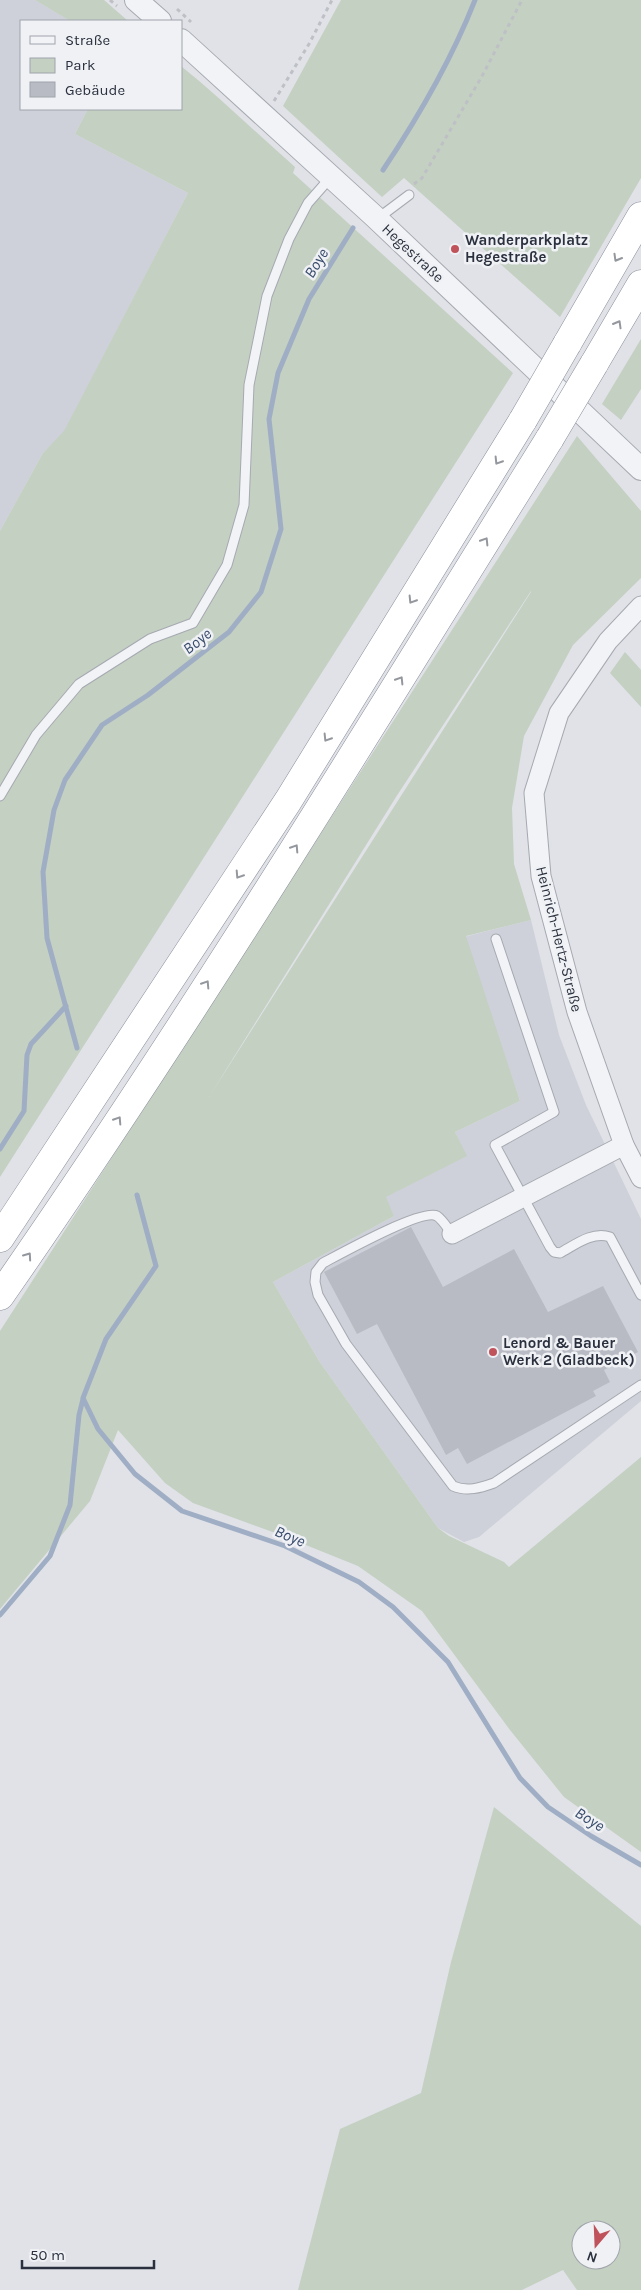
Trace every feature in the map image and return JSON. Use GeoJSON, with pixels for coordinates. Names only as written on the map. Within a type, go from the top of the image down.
{"type":"FeatureCollection","features":[{"type":"Feature","properties":{"kind":"highway"},"geometry":{"type":"LineString","coordinates":[[0,1238],[288,801],[523,420],[641,216]]}},
{"type":"Feature","properties":{"kind":"highway"},"geometry":{"type":"LineString","coordinates":[[0,1296],[58,1212],[314,819],[550,438],[641,284]]}},
{"type":"Feature","properties":{"kind":"street"},"geometry":{"type":"LineString","coordinates":[[136,0],[159,20]]}},
{"type":"Feature","properties":{"kind":"street","name":"Hegestraße"},"geometry":{"type":"LineString","coordinates":[[182,41],[377,219],[641,469]]}},
{"type":"Feature","properties":{"kind":"street","name":"Heinrich-Hertz-Straße"},"geometry":{"type":"LineString","coordinates":[[641,606],[608,641],[559,713],[534,793],[541,876],[577,1012],[624,1146],[641,1178]]}},
{"type":"Feature","properties":{"kind":"street"},"geometry":{"type":"LineString","coordinates":[[452,1234],[624,1146]]}},
{"type":"Feature","properties":{"kind":"lane"},"geometry":{"type":"LineString","coordinates":[[0,796],[36,735],[79,684],[150,639],[193,623],[228,565],[244,505],[249,385],[267,296],[289,239],[308,202],[330,178]]}},
{"type":"Feature","properties":{"kind":"lane"},"geometry":{"type":"LineString","coordinates":[[377,219],[408,193]]}},
{"type":"Feature","properties":{"kind":"lane"},"geometry":{"type":"LineString","coordinates":[[496,939],[554,1112],[495,1145],[522,1198],[554,1252],[560,1253],[594,1235],[602,1234],[610,1237],[641,1295]]}},
{"type":"Feature","properties":{"kind":"lane"},"geometry":{"type":"LineString","coordinates":[[452,1234],[437,1216],[428,1214],[412,1218],[323,1263],[316,1272],[315,1282],[318,1295],[346,1344],[453,1486],[463,1490],[480,1488],[494,1483],[641,1385]]}},
{"type":"Feature","properties":{"kind":"path"},"geometry":{"type":"LineString","coordinates":[[264,115],[309,44],[332,0]]}},
{"type":"Feature","properties":{"kind":"path"},"geometry":{"type":"LineString","coordinates":[[408,193],[422,178],[481,78],[522,0]]}},
{"type":"Feature","properties":{"kind":"shaded area"},"geometry":{"type":"Polygon","coordinates":[[[0,0],[35,0],[68,20],[20,20],[20,110],[87,110],[75,134],[188,193],[64,432],[43,453],[0,531],[0,0]]]}},
{"type":"Feature","properties":{"kind":"shaded area"},"geometry":{"type":"Polygon","coordinates":[[[531,920],[559,1035],[586,1105],[641,1219],[641,1401],[479,1537],[464,1542],[438,1528],[319,1361],[273,1282],[394,1216],[385,1197],[466,1156],[455,1132],[520,1101],[464,937],[531,920]]]}},
{"type":"Feature","properties":{"kind":"green space"},"geometry":{"type":"Polygon","coordinates":[[[35,0],[104,0],[127,20],[68,20],[35,0]]]}},
{"type":"Feature","properties":{"kind":"green space"},"geometry":{"type":"Polygon","coordinates":[[[341,0],[641,0],[641,178],[560,317],[404,178],[382,197],[283,106],[341,0]]]}},
{"type":"Feature","properties":{"kind":"green space"},"geometry":{"type":"Polygon","coordinates":[[[182,67],[295,167],[293,173],[513,373],[0,1177],[0,531],[43,453],[64,431],[188,193],[75,134],[87,110],[182,110],[182,67]]]}},
{"type":"Feature","properties":{"kind":"green space"},"geometry":{"type":"Polygon","coordinates":[[[641,339],[641,389],[621,420],[602,404],[641,339]]]}},
{"type":"Feature","properties":{"kind":"green space"},"geometry":{"type":"Polygon","coordinates":[[[577,436],[641,511],[641,578],[573,645],[524,736],[512,808],[514,864],[531,920],[466,936],[520,1101],[455,1132],[467,1156],[386,1197],[394,1216],[273,1282],[319,1361],[438,1528],[449,1536],[504,1562],[509,1567],[641,1457],[641,1852],[564,1797],[510,1730],[422,1611],[358,1566],[193,1503],[165,1483],[118,1430],[90,1501],[0,1609],[0,1331],[577,436]],[[531,592],[396,797],[209,1097],[531,592]]]}},
{"type":"Feature","properties":{"kind":"green space"},"geometry":{"type":"Polygon","coordinates":[[[625,652],[641,670],[641,707],[610,673],[625,652]]]}},
{"type":"Feature","properties":{"kind":"green space"},"geometry":{"type":"Polygon","coordinates":[[[494,1807],[641,1926],[641,2290],[577,2290],[563,2270],[522,2290],[298,2290],[340,2129],[421,2093],[451,1962],[494,1807]]]}},
{"type":"Feature","properties":{"kind":"building","name":"Lenord & Bauer Werk 2 (Gladbeck)"},"geometry":{"type":"Polygon","coordinates":[[[411,1227],[443,1287],[514,1249],[548,1312],[603,1286],[638,1352],[604,1370],[610,1382],[593,1391],[596,1396],[467,1464],[458,1448],[446,1455],[377,1324],[357,1334],[324,1272],[411,1227]]]}},
{"type":"Feature","properties":{"kind":"waterway","name":"Boye"},"geometry":{"type":"LineString","coordinates":[[383,170],[434,88],[456,45],[475,0]]}},
{"type":"Feature","properties":{"kind":"waterway","name":"Boye"},"geometry":{"type":"LineString","coordinates":[[77,1048],[47,938],[43,872],[54,810],[65,780],[102,725],[148,695],[229,632],[261,592],[281,529],[269,419],[278,373],[309,299],[353,228]]}},
{"type":"Feature","properties":{"kind":"waterway"},"geometry":{"type":"LineString","coordinates":[[0,1149],[24,1111],[27,1055],[31,1044],[66,1006]]}},
{"type":"Feature","properties":{"kind":"waterway","name":"Boye"},"geometry":{"type":"LineString","coordinates":[[137,1195],[156,1266],[106,1339],[83,1398],[98,1429],[135,1474],[182,1511],[285,1546],[359,1582],[393,1607],[448,1662],[520,1778],[548,1807],[591,1836],[641,1865]]}},
{"type":"Feature","properties":{"kind":"waterway"},"geometry":{"type":"LineString","coordinates":[[0,1615],[50,1556],[70,1505],[79,1415],[83,1399]]}},
{"type":"Feature","properties":{"kind":"place","name":"Wanderparkplatz Hegestraße"},"geometry":{"type":"Point","coordinates":[455,249]}},
{"type":"Feature","properties":{"kind":"place","name":"Lenord & Bauer Werk 2 (Gladbeck)"},"geometry":{"type":"Point","coordinates":[493,1352]}}]}
